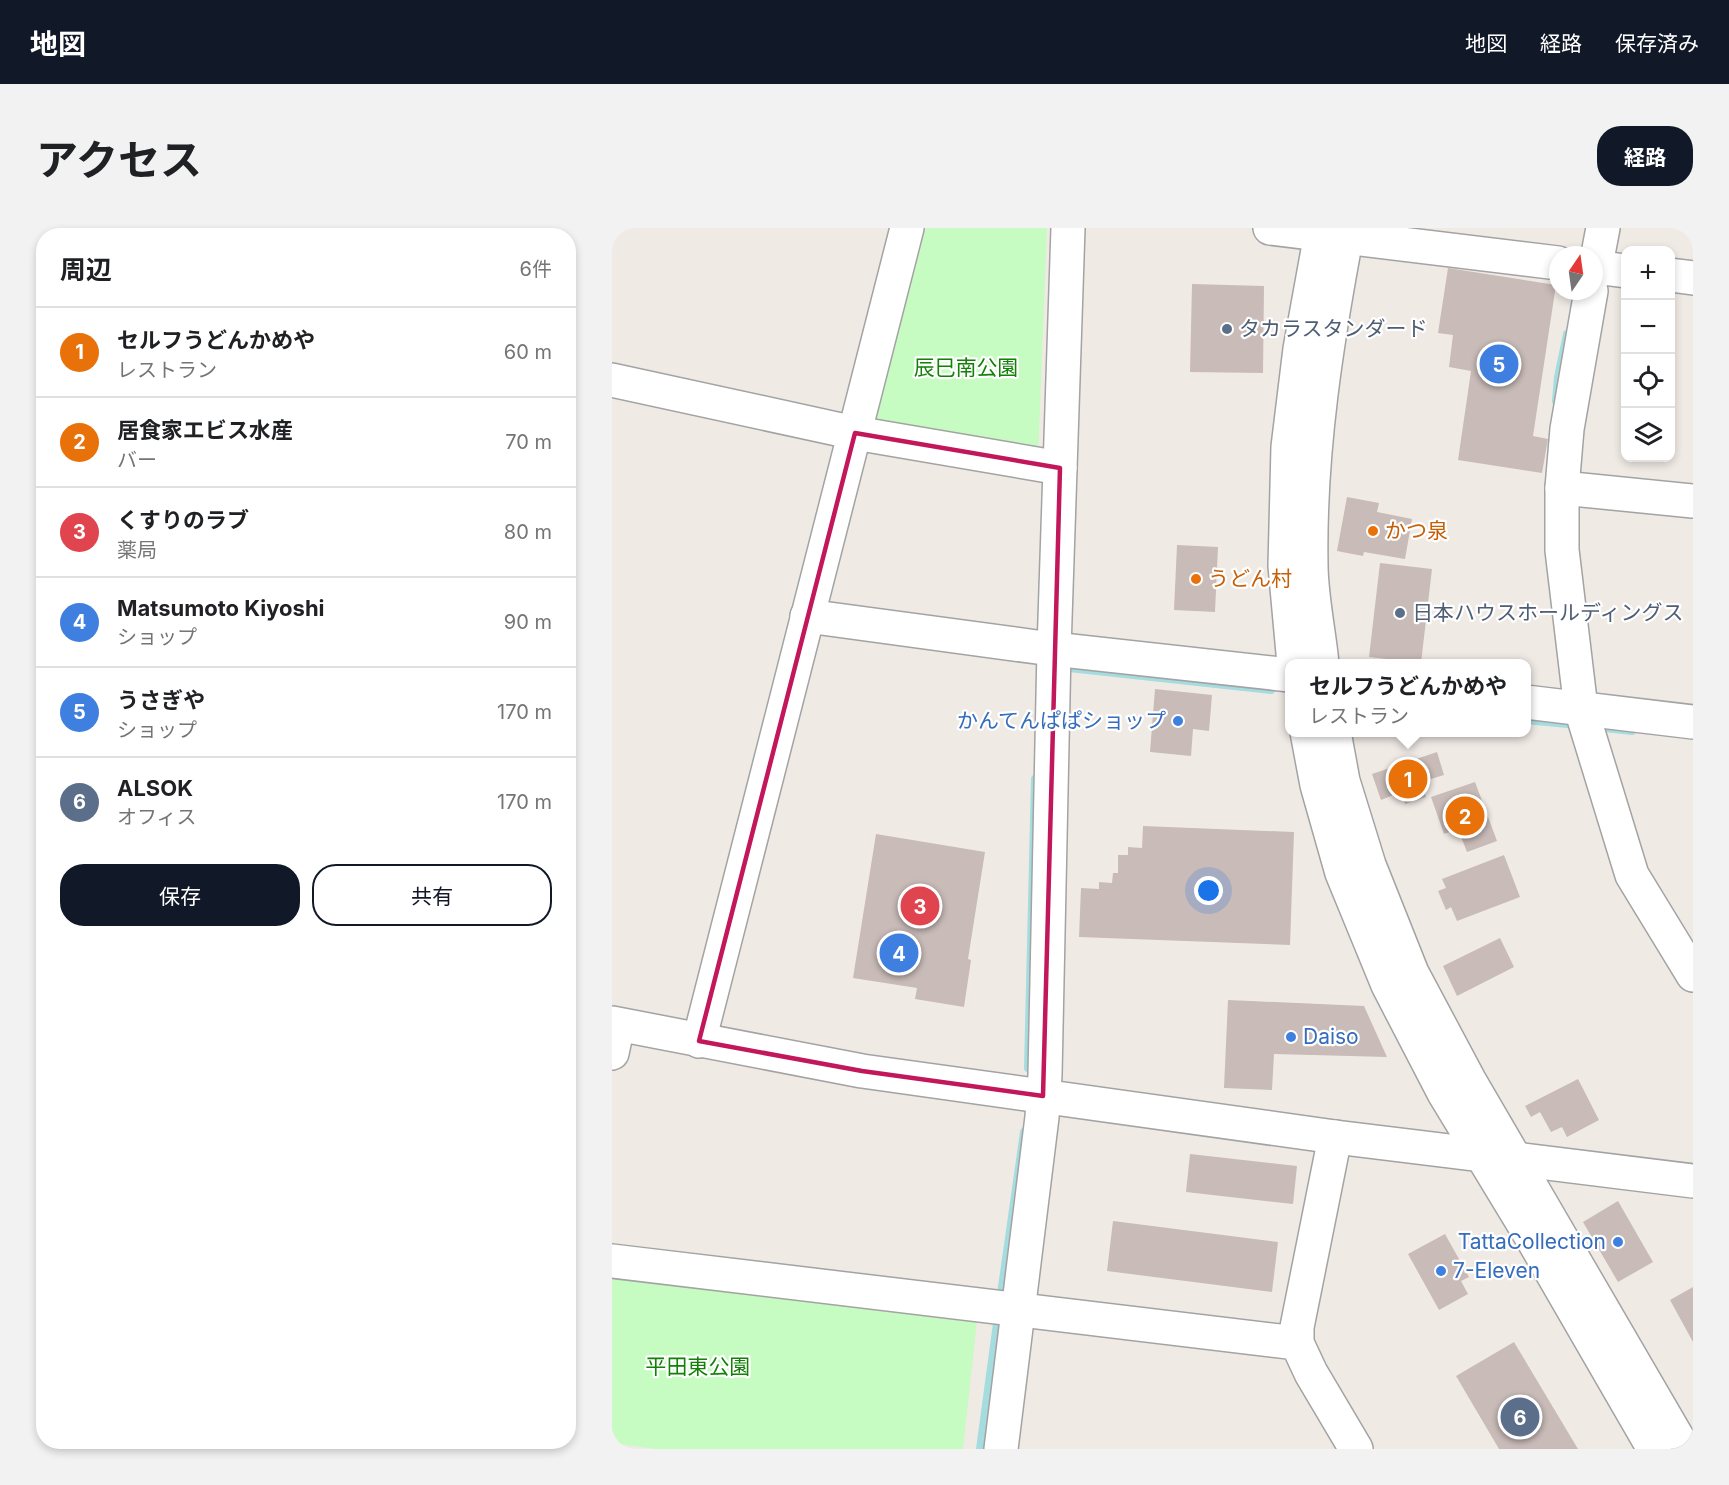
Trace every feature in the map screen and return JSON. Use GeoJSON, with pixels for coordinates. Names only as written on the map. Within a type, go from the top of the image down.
{"type":"FeatureCollection","features":[{"type":"Feature","properties":{"kind":"street"},"geometry":{"type":"LineString","coordinates":[[699,1041],[907,228]]}},
{"type":"Feature","properties":{"kind":"street"},"geometry":{"type":"LineString","coordinates":[[1001,1449],[1005,1308],[1043,1096],[1049,466],[1068,228]]}},
{"type":"Feature","properties":{"kind":"street"},"geometry":{"type":"LineString","coordinates":[[1270,228],[1334,232],[1549,262]]}},
{"type":"Feature","properties":{"kind":"street"},"geometry":{"type":"LineString","coordinates":[[1602,246],[1603,228]]}},
{"type":"Feature","properties":{"kind":"street"},"geometry":{"type":"LineString","coordinates":[[1294,659],[1285,566],[1288,447],[1300,349],[1334,232]]}},
{"type":"Feature","properties":{"kind":"street"},"geometry":{"type":"LineString","coordinates":[[1323,659],[1311,565],[1314,448],[1325,353],[1334,232]]}},
{"type":"Feature","properties":{"kind":"street"},"geometry":{"type":"LineString","coordinates":[[1675,276],[1693,278]]}},
{"type":"Feature","properties":{"kind":"street"},"geometry":{"type":"LineString","coordinates":[[1594,300],[1567,429],[1562,488],[1562,550],[1578,715],[1632,875],[1684,946],[1693,975]]}},
{"type":"Feature","properties":{"kind":"street"},"geometry":{"type":"LineString","coordinates":[[612,380],[855,433],[1049,466]]}},
{"type":"Feature","properties":{"kind":"street"},"geometry":{"type":"LineString","coordinates":[[1562,488],[1693,501]]}},
{"type":"Feature","properties":{"kind":"street"},"geometry":{"type":"LineString","coordinates":[[807,616],[1048,655],[1285,675]]}},
{"type":"Feature","properties":{"kind":"street"},"geometry":{"type":"LineString","coordinates":[[1531,703],[1578,715],[1693,722]]}},
{"type":"Feature","properties":{"kind":"street"},"geometry":{"type":"LineString","coordinates":[[1308,737],[1317,785],[1342,873],[1388,985],[1444,1093],[1498,1158],[1684,1449]]}},
{"type":"Feature","properties":{"kind":"street"},"geometry":{"type":"LineString","coordinates":[[1335,737],[1343,781],[1368,865],[1412,973],[1468,1080],[1498,1158],[1654,1449]]}},
{"type":"Feature","properties":{"kind":"street"},"geometry":{"type":"LineString","coordinates":[[614,1034],[699,1041],[862,1071],[1335,1137],[1693,1181]]}},
{"type":"Feature","properties":{"kind":"street"},"geometry":{"type":"LineString","coordinates":[[1335,1137],[1297,1327],[1297,1343],[1311,1373],[1356,1449]]}},
{"type":"Feature","properties":{"kind":"street"},"geometry":{"type":"LineString","coordinates":[[612,1261],[1297,1343]]}},
{"type":"Feature","properties":{"kind":"highlighted area"},"geometry":{"type":"Polygon","coordinates":[[[855,433],[1060,468],[1043,1096],[862,1071],[699,1041],[855,433]]]}},
{"type":"Feature","properties":{"kind":"green space","name":"辰巳南公園"},"geometry":{"type":"Polygon","coordinates":[[[926,228],[1047,228],[1038,459],[873,427],[926,228]]]}},
{"type":"Feature","properties":{"kind":"green space","name":"平田東公園"},"geometry":{"type":"Polygon","coordinates":[[[612,1274],[977,1320],[963,1449],[656,1449],[612,1443],[612,1274]]]}},
{"type":"Feature","properties":{"kind":"building"},"geometry":{"type":"Polygon","coordinates":[[[1448,268],[1549,284],[1549,300],[1554,300],[1533,436],[1548,439],[1542,473],[1458,460],[1471,371],[1449,367],[1453,335],[1438,333],[1448,268]]]}},
{"type":"Feature","properties":{"kind":"building"},"geometry":{"type":"Polygon","coordinates":[[[1192,284],[1264,286],[1263,373],[1190,372],[1192,284]]]}},
{"type":"Feature","properties":{"kind":"building"},"geometry":{"type":"Polygon","coordinates":[[[1347,497],[1379,503],[1377,512],[1412,519],[1405,559],[1364,552],[1363,556],[1337,551],[1347,497]]]}},
{"type":"Feature","properties":{"kind":"building"},"geometry":{"type":"Polygon","coordinates":[[[1177,545],[1218,547],[1215,612],[1174,610],[1177,545]]]}},
{"type":"Feature","properties":{"kind":"building"},"geometry":{"type":"Polygon","coordinates":[[[1380,563],[1432,569],[1421,659],[1369,657],[1380,563]]]}},
{"type":"Feature","properties":{"kind":"building"},"geometry":{"type":"Polygon","coordinates":[[[1155,689],[1212,695],[1209,731],[1193,729],[1191,756],[1150,752],[1155,689]]]}},
{"type":"Feature","properties":{"kind":"building"},"geometry":{"type":"Polygon","coordinates":[[[1437,752],[1444,775],[1421,782],[1426,797],[1405,804],[1401,792],[1381,800],[1372,774],[1437,752]]]}},
{"type":"Feature","properties":{"kind":"building"},"geometry":{"type":"Polygon","coordinates":[[[1475,782],[1497,841],[1467,852],[1458,829],[1444,834],[1431,797],[1475,782]]]}},
{"type":"Feature","properties":{"kind":"building"},"geometry":{"type":"Polygon","coordinates":[[[1143,826],[1294,832],[1290,945],[1079,937],[1081,888],[1099,889],[1099,882],[1112,883],[1113,873],[1118,873],[1118,855],[1128,855],[1128,847],[1142,848],[1143,826]]]}},
{"type":"Feature","properties":{"kind":"building"},"geometry":{"type":"Polygon","coordinates":[[[876,834],[985,852],[968,959],[971,960],[964,1007],[915,999],[917,988],[853,978],[876,834]]]}},
{"type":"Feature","properties":{"kind":"building"},"geometry":{"type":"Polygon","coordinates":[[[1504,855],[1520,897],[1457,921],[1451,907],[1446,910],[1438,891],[1446,888],[1442,879],[1504,855]]]}},
{"type":"Feature","properties":{"kind":"building"},"geometry":{"type":"Polygon","coordinates":[[[1500,938],[1514,967],[1457,996],[1443,966],[1500,938]]]}},
{"type":"Feature","properties":{"kind":"building"},"geometry":{"type":"Polygon","coordinates":[[[1228,1000],[1364,1006],[1387,1057],[1274,1054],[1272,1090],[1224,1088],[1228,1000]]]}},
{"type":"Feature","properties":{"kind":"building"},"geometry":{"type":"Polygon","coordinates":[[[1578,1079],[1599,1120],[1567,1137],[1562,1127],[1551,1132],[1540,1112],[1531,1117],[1525,1106],[1578,1079]]]}},
{"type":"Feature","properties":{"kind":"building"},"geometry":{"type":"Polygon","coordinates":[[[1190,1154],[1297,1166],[1293,1204],[1186,1192],[1190,1154]]]}},
{"type":"Feature","properties":{"kind":"building"},"geometry":{"type":"Polygon","coordinates":[[[1618,1201],[1653,1262],[1618,1282],[1583,1222],[1618,1201]]]}},
{"type":"Feature","properties":{"kind":"building"},"geometry":{"type":"Polygon","coordinates":[[[1113,1221],[1278,1242],[1272,1292],[1107,1271],[1113,1221]]]}},
{"type":"Feature","properties":{"kind":"building"},"geometry":{"type":"Polygon","coordinates":[[[1445,1234],[1469,1277],[1461,1281],[1468,1294],[1439,1310],[1408,1254],[1445,1234]]]}},
{"type":"Feature","properties":{"kind":"building"},"geometry":{"type":"Polygon","coordinates":[[[1693,1287],[1693,1342],[1670,1300],[1693,1287]]]}},
{"type":"Feature","properties":{"kind":"building"},"geometry":{"type":"Polygon","coordinates":[[[1514,1342],[1578,1449],[1499,1449],[1456,1376],[1514,1342]]]}},
{"type":"Feature","properties":{"kind":"waterway"},"geometry":{"type":"LineString","coordinates":[[1556,401],[1558,377],[1567,334]]}},
{"type":"Feature","properties":{"kind":"waterway"},"geometry":{"type":"LineString","coordinates":[[1060,667],[1271,690]]}},
{"type":"Feature","properties":{"kind":"waterway"},"geometry":{"type":"LineString","coordinates":[[1531,720],[1578,725]]}},
{"type":"Feature","properties":{"kind":"waterway"},"geometry":{"type":"LineString","coordinates":[[1596,727],[1632,731]]}},
{"type":"Feature","properties":{"kind":"waterway"},"geometry":{"type":"LineString","coordinates":[[1028,1068],[1035,779]]}},
{"type":"Feature","properties":{"kind":"waterway"},"geometry":{"type":"LineString","coordinates":[[1000,1301],[1024,1132]]}},
{"type":"Feature","properties":{"kind":"waterway"},"geometry":{"type":"LineString","coordinates":[[980,1449],[998,1316]]}},
{"type":"Feature","properties":{"kind":"place","name":"タカラスタンダード"},"geometry":{"type":"Point","coordinates":[1227,329]}},
{"type":"Feature","properties":{"kind":"place","name":"うさぎや"},"geometry":{"type":"Point","coordinates":[1499,364]}},
{"type":"Feature","properties":{"kind":"place","name":"かつ泉"},"geometry":{"type":"Point","coordinates":[1373,531]}},
{"type":"Feature","properties":{"kind":"place","name":"うどん村"},"geometry":{"type":"Point","coordinates":[1196,579]}},
{"type":"Feature","properties":{"kind":"place","name":"日本ハウスホールディングス"},"geometry":{"type":"Point","coordinates":[1400,613]}},
{"type":"Feature","properties":{"kind":"place","name":"かんてんぱぱショップ"},"geometry":{"type":"Point","coordinates":[1178,721]}},
{"type":"Feature","properties":{"kind":"place","name":"セルフうどんかめや"},"geometry":{"type":"Point","coordinates":[1408,779]}},
{"type":"Feature","properties":{"kind":"place","name":"居食家エビス水産"},"geometry":{"type":"Point","coordinates":[1465,816]}},
{"type":"Feature","properties":{"kind":"place","name":"くすりのラブ"},"geometry":{"type":"Point","coordinates":[920,906]}},
{"type":"Feature","properties":{"kind":"place","name":"Matsumoto Kiyoshi"},"geometry":{"type":"Point","coordinates":[899,953]}},
{"type":"Feature","properties":{"kind":"place","name":"Daiso"},"geometry":{"type":"Point","coordinates":[1291,1037]}},
{"type":"Feature","properties":{"kind":"place","name":"TattaCollection"},"geometry":{"type":"Point","coordinates":[1618,1242]}},
{"type":"Feature","properties":{"kind":"place","name":"7-Eleven"},"geometry":{"type":"Point","coordinates":[1441,1271]}},
{"type":"Feature","properties":{"kind":"place","name":"ALSOK"},"geometry":{"type":"Point","coordinates":[1520,1417]}}]}
